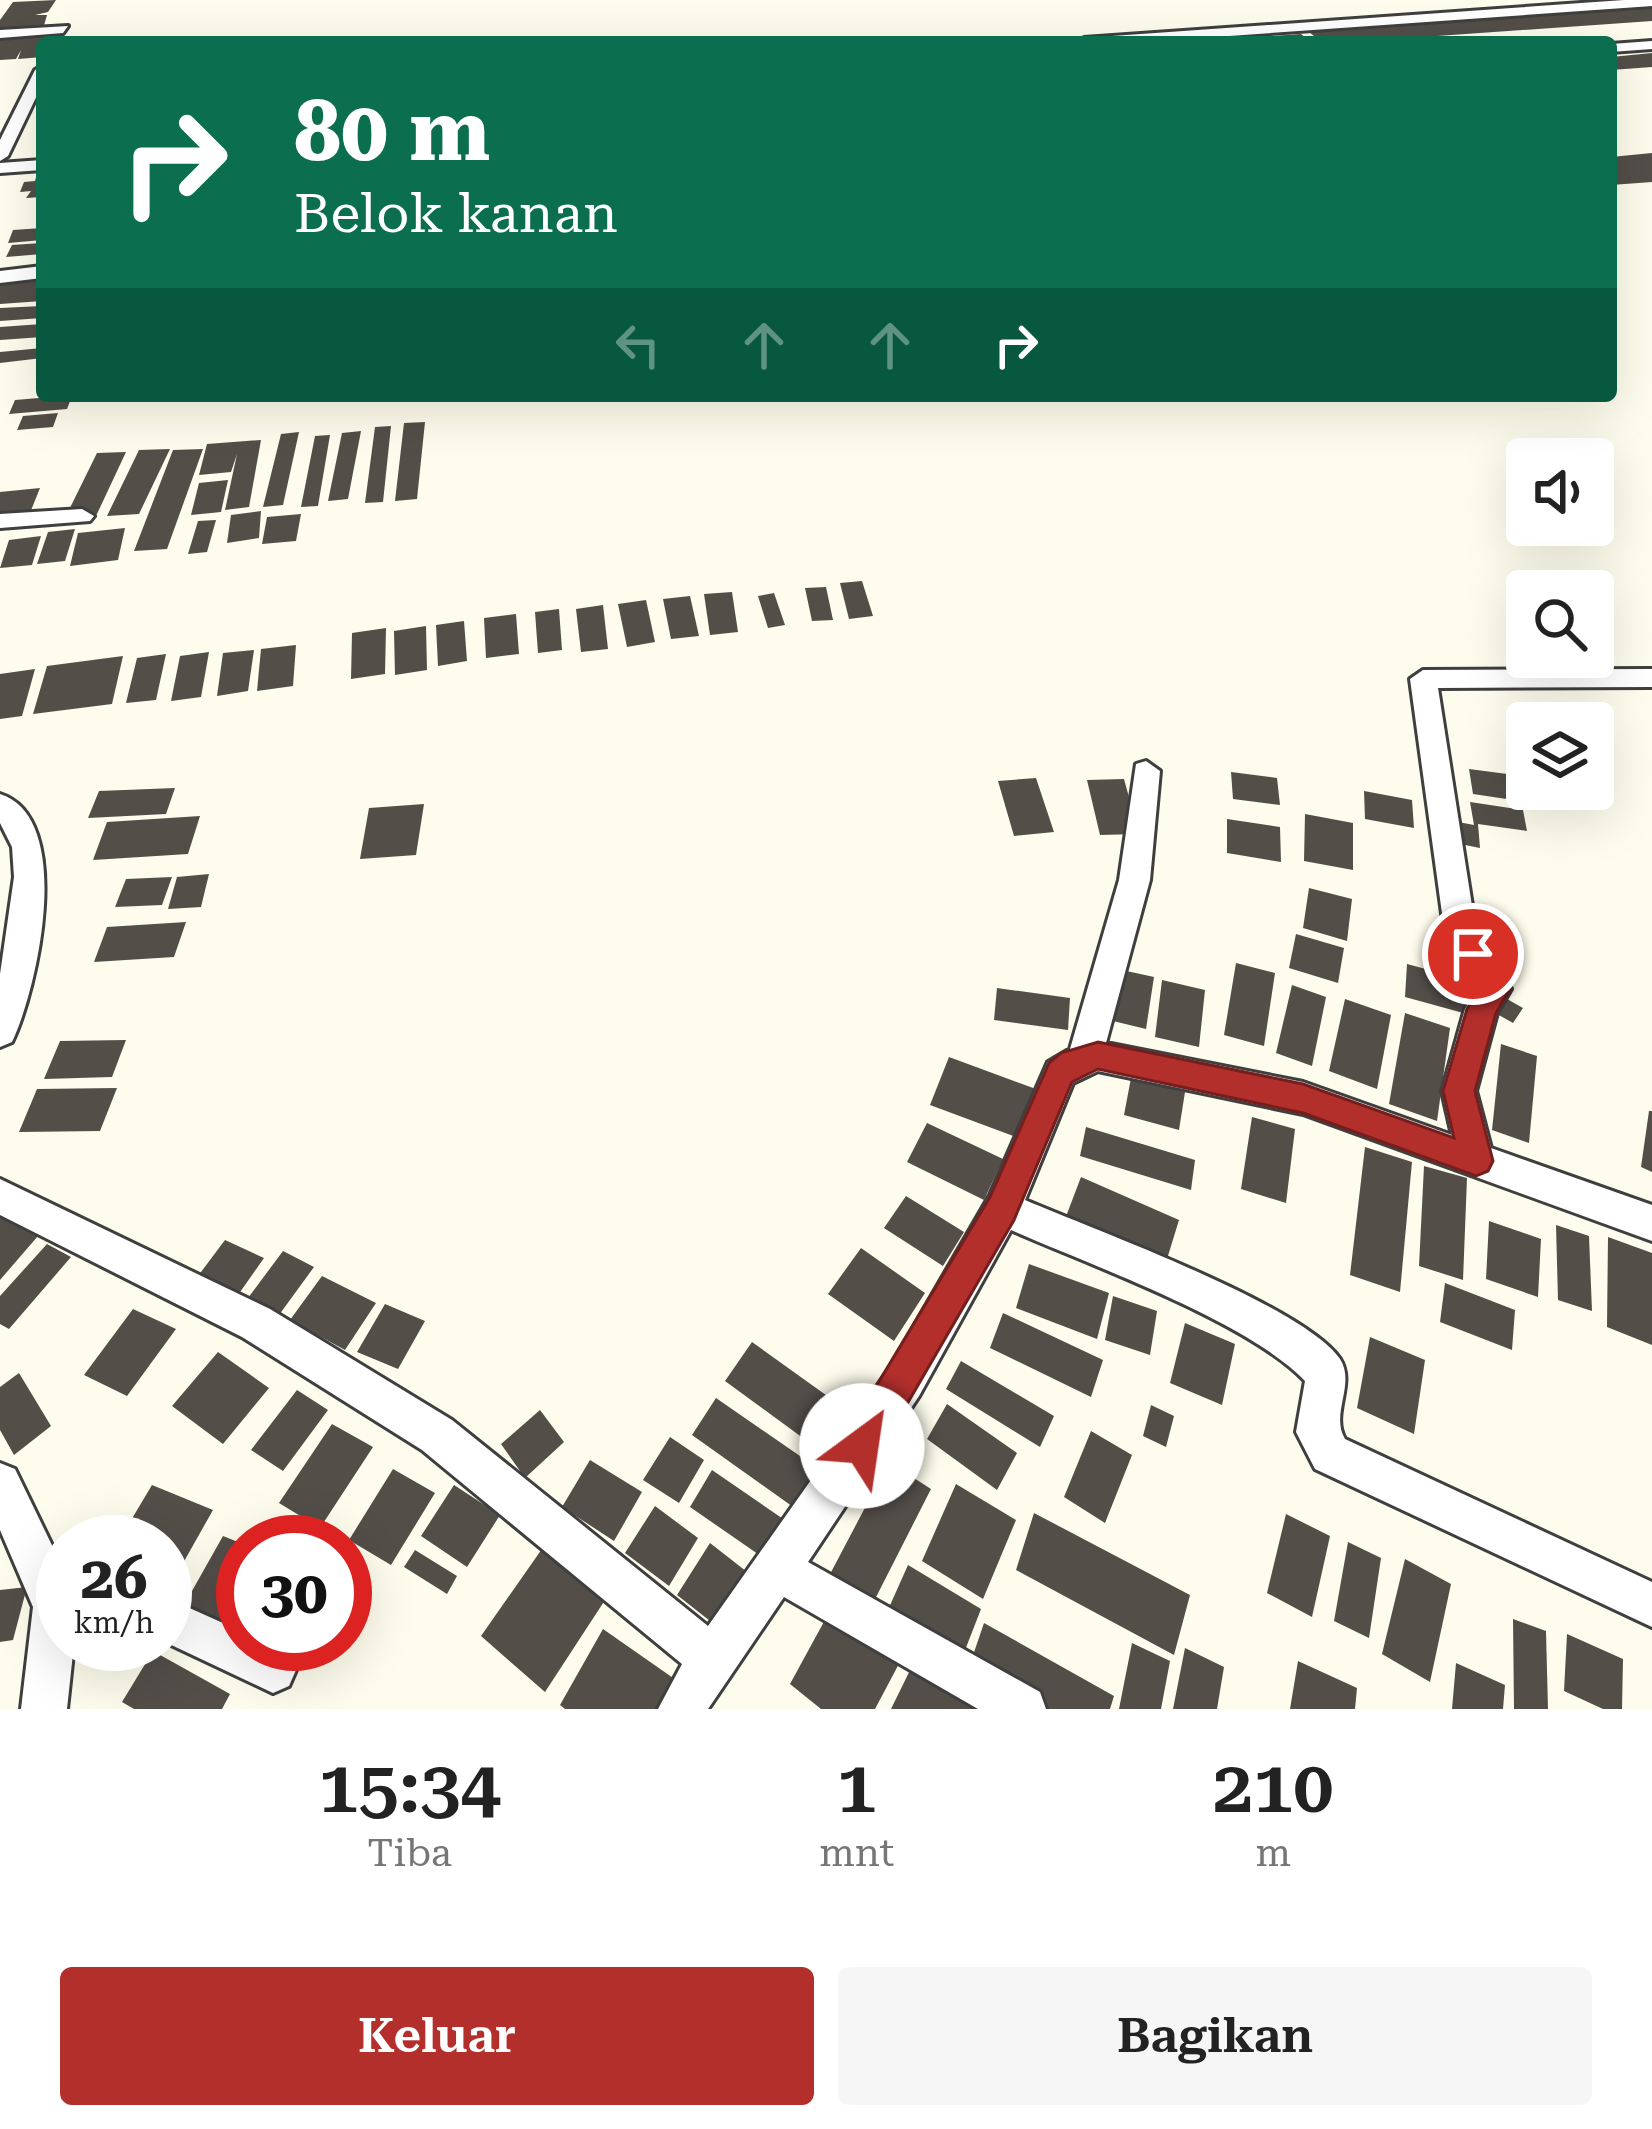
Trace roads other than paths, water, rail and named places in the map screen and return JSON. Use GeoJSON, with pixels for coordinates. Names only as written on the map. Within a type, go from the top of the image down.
{"type":"FeatureCollection","features":[{"type":"Feature","properties":{"kind":"street"},"geometry":{"type":"LineString","coordinates":[[1169,36],[1652,2]]}},
{"type":"Feature","properties":{"kind":"street"},"geometry":{"type":"LineString","coordinates":[[0,34],[64,29]]}},
{"type":"Feature","properties":{"kind":"street"},"geometry":{"type":"LineString","coordinates":[[1617,48],[1652,45]]}},
{"type":"Feature","properties":{"kind":"street"},"geometry":{"type":"LineString","coordinates":[[0,156],[36,82]]}},
{"type":"Feature","properties":{"kind":"street"},"geometry":{"type":"LineString","coordinates":[[0,168],[36,165]]}},
{"type":"Feature","properties":{"kind":"street"},"geometry":{"type":"LineString","coordinates":[[0,278],[36,273]]}},
{"type":"Feature","properties":{"kind":"street"},"geometry":{"type":"LineString","coordinates":[[0,521],[82,516]]}},
{"type":"Feature","properties":{"kind":"street"},"geometry":{"type":"LineString","coordinates":[[1476,1161],[1459,1091],[1482,1009],[1495,989],[1488,969],[1460,928],[1423,679],[1652,678]]}},
{"type":"Feature","properties":{"kind":"street"},"geometry":{"type":"LineString","coordinates":[[1085,1057],[1104,976],[1136,883],[1148,818],[1145,771]]}},
{"type":"Feature","properties":{"kind":"street"},"geometry":{"type":"LineString","coordinates":[[0,805],[10,810],[25,834],[31,861],[24,931],[0,1031]]}},
{"type":"Feature","properties":{"kind":"street"},"geometry":{"type":"LineString","coordinates":[[681,1709],[839,1484],[1002,1208],[1060,1073],[1085,1057],[1303,1098],[1652,1223]]}},
{"type":"Feature","properties":{"kind":"street"},"geometry":{"type":"LineString","coordinates":[[0,1196],[256,1323],[437,1436],[712,1659]]}},
{"type":"Feature","properties":{"kind":"street"},"geometry":{"type":"LineString","coordinates":[[1002,1208],[1256,1324],[1313,1355],[1326,1373],[1317,1432],[1330,1454],[1652,1605]]}},
{"type":"Feature","properties":{"kind":"street"},"geometry":{"type":"LineString","coordinates":[[0,1484],[36,1559]]}},
{"type":"Feature","properties":{"kind":"street"},"geometry":{"type":"LineString","coordinates":[[778,1569],[1023,1709]]}},
{"type":"Feature","properties":{"kind":"street"},"geometry":{"type":"LineString","coordinates":[[44,1709],[50,1671]]}}]}
